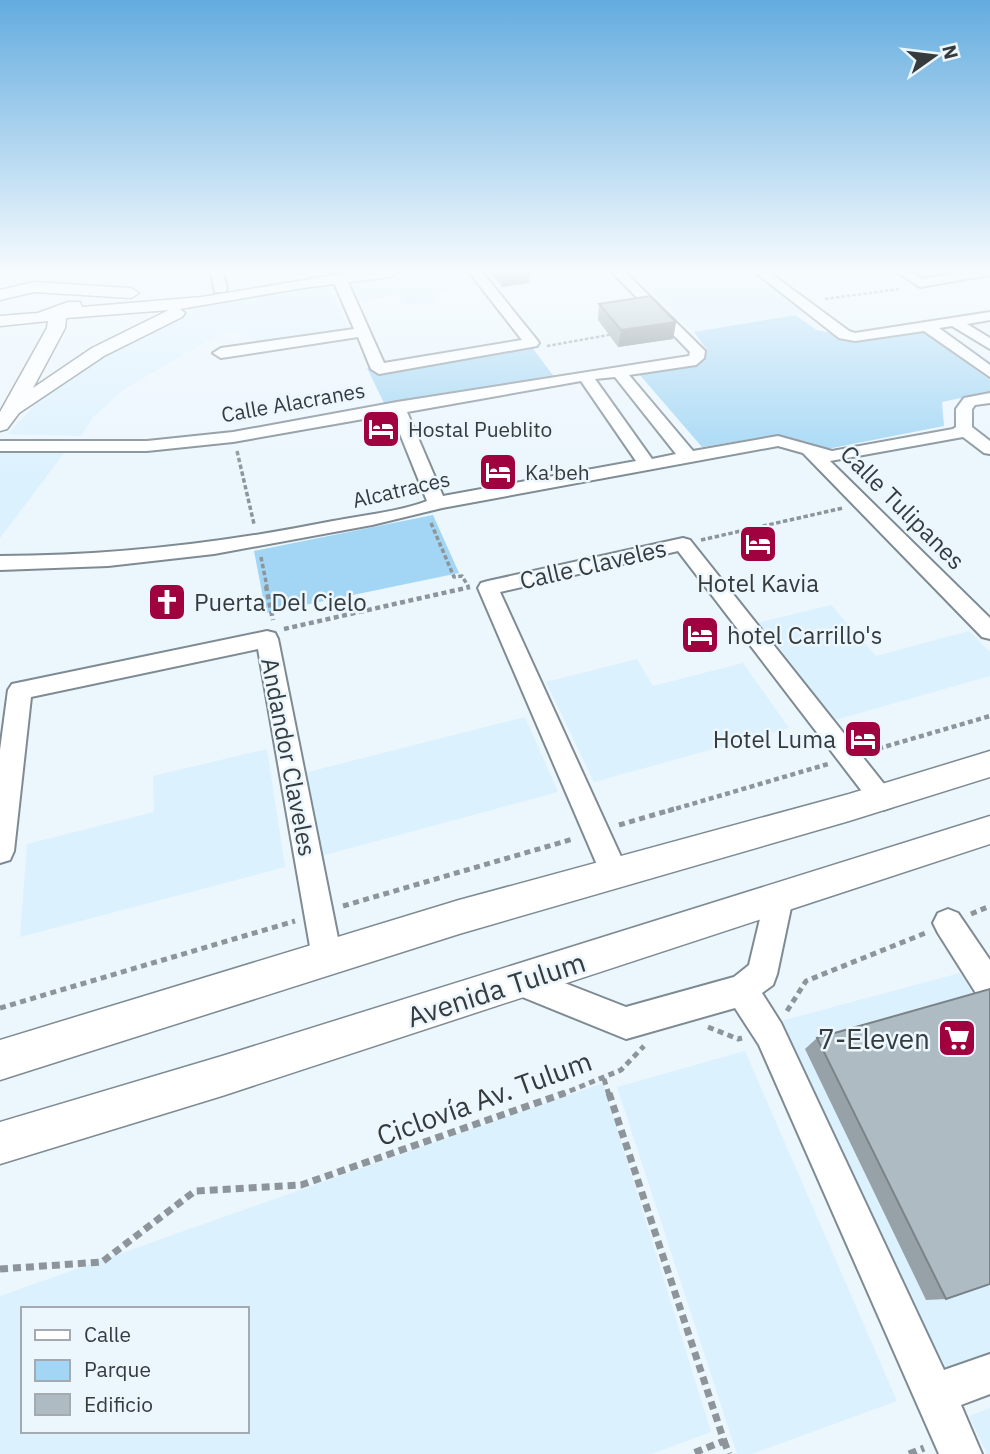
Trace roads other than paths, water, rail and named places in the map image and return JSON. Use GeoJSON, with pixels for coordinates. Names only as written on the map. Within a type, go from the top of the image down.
{"type":"FeatureCollection","features":[{"type":"Feature","properties":{"kind":"main road"},"geometry":{"type":"LineString","coordinates":[[5,419],[50,340]]}},
{"type":"Feature","properties":{"kind":"main road"},"geometry":{"type":"LineString","coordinates":[[5,419],[28,398],[121,340]]}},
{"type":"Feature","properties":{"kind":"main road"},"geometry":{"type":"LineString","coordinates":[[0,1060],[614,872],[883,799],[990,764]]}},
{"type":"Feature","properties":{"kind":"main road","name":"Avenida Tulum"},"geometry":{"type":"LineString","coordinates":[[0,1143],[521,981],[990,830]]}},
{"type":"Feature","properties":{"kind":"street"},"geometry":{"type":"LineString","coordinates":[[221,353],[309,340]]}},
{"type":"Feature","properties":{"kind":"street"},"geometry":{"type":"LineString","coordinates":[[366,340],[379,369],[532,343],[529,340]]}},
{"type":"Feature","properties":{"kind":"street","name":"Calle Alacranes"},"geometry":{"type":"LineString","coordinates":[[0,446],[147,446],[233,437],[585,376],[691,362],[698,351],[688,340]]}},
{"type":"Feature","properties":{"kind":"street"},"geometry":{"type":"LineString","coordinates":[[946,340],[990,372]]}},
{"type":"Feature","properties":{"kind":"street"},"geometry":{"type":"LineString","coordinates":[[619,372],[688,457]]}},
{"type":"Feature","properties":{"kind":"street"},"geometry":{"type":"LineString","coordinates":[[585,376],[647,464]]}},
{"type":"Feature","properties":{"kind":"street"},"geometry":{"type":"LineString","coordinates":[[990,398],[970,401],[964,409],[964,429],[990,449]]}},
{"type":"Feature","properties":{"kind":"street"},"geometry":{"type":"LineString","coordinates":[[397,407],[431,506]]}},
{"type":"Feature","properties":{"kind":"street","name":"Alcatraces"},"geometry":{"type":"LineString","coordinates":[[0,563],[60,564],[176,555],[258,543],[431,506],[778,441],[832,456],[958,433],[964,429]]}},
{"type":"Feature","properties":{"kind":"street","name":"Calle Tulipanes"},"geometry":{"type":"LineString","coordinates":[[808,449],[990,631]]}},
{"type":"Feature","properties":{"kind":"street","name":"Calle Claveles"},"geometry":{"type":"LineString","coordinates":[[614,872],[478,587],[683,544],[883,799]]}},
{"type":"Feature","properties":{"kind":"street","name":"Andandor Claveles"},"geometry":{"type":"LineString","coordinates":[[0,850],[20,690],[267,639],[327,958]]}},
{"type":"Feature","properties":{"kind":"street"},"geometry":{"type":"LineString","coordinates":[[521,981],[626,1023],[742,990],[762,974],[779,898]]}},
{"type":"Feature","properties":{"kind":"street"},"geometry":{"type":"LineString","coordinates":[[948,923],[990,986]]}},
{"type":"Feature","properties":{"kind":"street"},"geometry":{"type":"LineString","coordinates":[[742,990],[766,1028],[961,1454]]}},
{"type":"Feature","properties":{"kind":"street"},"geometry":{"type":"LineString","coordinates":[[933,1395],[990,1374]]}},
{"type":"Feature","properties":{"kind":"place","name":"Hostal Pueblito"},"geometry":{"type":"Point","coordinates":[381,429]}},
{"type":"Feature","properties":{"kind":"place","name":"Ka'beh"},"geometry":{"type":"Point","coordinates":[498,472]}},
{"type":"Feature","properties":{"kind":"place","name":"Hotel Kavia"},"geometry":{"type":"Point","coordinates":[758,544]}},
{"type":"Feature","properties":{"kind":"place","name":"Puerta Del Cielo"},"geometry":{"type":"Point","coordinates":[167,602]}},
{"type":"Feature","properties":{"kind":"place","name":"hotel Carrillo's"},"geometry":{"type":"Point","coordinates":[700,635]}},
{"type":"Feature","properties":{"kind":"place","name":"Hotel Luma"},"geometry":{"type":"Point","coordinates":[863,739]}},
{"type":"Feature","properties":{"kind":"place","name":"7-Eleven"},"geometry":{"type":"Point","coordinates":[957,1038]}}]}
